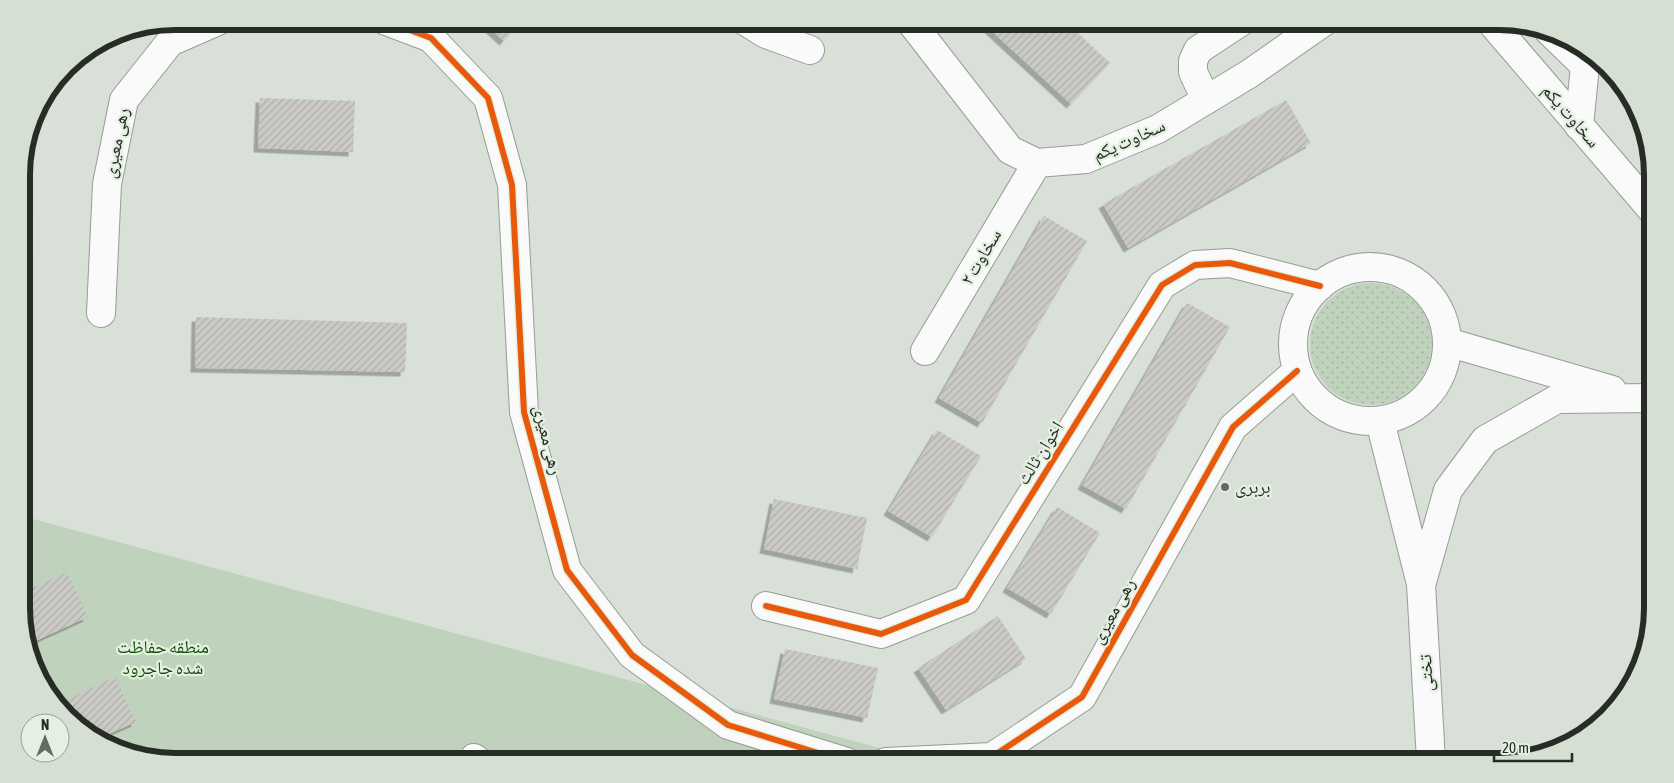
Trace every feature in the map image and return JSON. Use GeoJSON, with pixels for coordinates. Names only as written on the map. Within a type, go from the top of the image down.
{"type":"FeatureCollection","features":[{"type":"Feature","properties":{"kind":"street","name":"رهی معیری"},"geometry":{"type":"LineString","coordinates":[[101,313],[107,184],[124,100],[170,42],[197,30]]}},
{"type":"Feature","properties":{"kind":"street","name":"رهی معیری"},"geometry":{"type":"LineString","coordinates":[[410,30],[432,38],[488,98],[512,186],[524,412],[567,570],[632,655],[728,725],[818,753]]}},
{"type":"Feature","properties":{"kind":"street"},"geometry":{"type":"LineString","coordinates":[[760,30],[810,50]]}},
{"type":"Feature","properties":{"kind":"street"},"geometry":{"type":"LineString","coordinates":[[917,30],[1010,150],[1037,164]]}},
{"type":"Feature","properties":{"kind":"street"},"geometry":{"type":"LineString","coordinates":[[1206,100],[1193,72],[1193,61],[1198,50],[1228,30]]}},
{"type":"Feature","properties":{"kind":"street","name":"سخاوت یکم"},"geometry":{"type":"LineString","coordinates":[[1037,164],[1086,159],[1158,128],[1249,74],[1312,30]]}},
{"type":"Feature","properties":{"kind":"street","name":"سخاوت یکم"},"geometry":{"type":"LineString","coordinates":[[1498,30],[1644,201]]}},
{"type":"Feature","properties":{"kind":"street"},"geometry":{"type":"LineString","coordinates":[[1563,45],[1585,66],[1579,126]]}},
{"type":"Feature","properties":{"kind":"street","name":"سخاوت ۲"},"geometry":{"type":"LineString","coordinates":[[926,351],[1037,164]]}},
{"type":"Feature","properties":{"kind":"street","name":"اخوان ثالث"},"geometry":{"type":"LineString","coordinates":[[766,606],[881,634],[966,600],[1162,285],[1195,265],[1230,263],[1320,286]]}},
{"type":"Feature","properties":{"kind":"street"},"geometry":{"type":"LineString","coordinates":[[1355,268],[1382,268],[1407,276],[1428,293],[1442,316],[1447,342],[1444,364],[1436,385],[1421,402],[1402,414],[1380,421],[1354,420],[1330,410],[1310,393],[1297,371],[1292,345],[1296,318],[1309,295],[1330,278],[1355,268]]}},
{"type":"Feature","properties":{"kind":"street"},"geometry":{"type":"LineString","coordinates":[[1447,342],[1644,398]]}},
{"type":"Feature","properties":{"kind":"street","name":"رهی معیری"},"geometry":{"type":"LineString","coordinates":[[998,753],[1082,697],[1233,427],[1297,371]]}},
{"type":"Feature","properties":{"kind":"street"},"geometry":{"type":"LineString","coordinates":[[1421,584],[1448,490],[1485,440],[1557,399],[1644,398]]}},
{"type":"Feature","properties":{"kind":"street"},"geometry":{"type":"LineString","coordinates":[[1380,421],[1421,584]]}},
{"type":"Feature","properties":{"kind":"street","name":"تختی"},"geometry":{"type":"LineString","coordinates":[[1421,584],[1430,753]]}},
{"type":"Feature","properties":{"kind":"green space"},"geometry":{"type":"Polygon","coordinates":[[[1371,283],[1394,287],[1414,301],[1428,321],[1432,344],[1428,367],[1414,387],[1394,401],[1371,405],[1348,401],[1328,387],[1314,367],[1310,344],[1314,321],[1328,301],[1348,287],[1371,283]]]}},
{"type":"Feature","properties":{"kind":"green space","name":"منطقه حفاظت شده جاجرود"},"geometry":{"type":"Polygon","coordinates":[[[30,518],[898,753],[156,752],[119,742],[102,734],[72,711],[49,681],[41,664],[31,627],[30,518]]]}},
{"type":"Feature","properties":{"kind":"building"},"geometry":{"type":"Polygon","coordinates":[[[492,30],[514,30],[504,41],[492,30]]]}},
{"type":"Feature","properties":{"kind":"building"},"geometry":{"type":"Polygon","coordinates":[[[991,30],[1075,30],[1110,63],[1071,104],[991,30]]]}},
{"type":"Feature","properties":{"kind":"building"},"geometry":{"type":"Polygon","coordinates":[[[260,98],[355,101],[353,152],[258,148],[260,98]]]}},
{"type":"Feature","properties":{"kind":"building"},"geometry":{"type":"Polygon","coordinates":[[[1286,100],[1311,143],[1128,248],[1103,204],[1286,100]]]}},
{"type":"Feature","properties":{"kind":"building"},"geometry":{"type":"Polygon","coordinates":[[[1044,216],[1087,241],[982,423],[939,398],[1044,216]]]}},
{"type":"Feature","properties":{"kind":"building"},"geometry":{"type":"Polygon","coordinates":[[[1187,303],[1230,327],[1126,509],[1082,485],[1187,303]]]}},
{"type":"Feature","properties":{"kind":"building"},"geometry":{"type":"Polygon","coordinates":[[[196,317],[407,323],[405,372],[195,368],[196,317]]]}},
{"type":"Feature","properties":{"kind":"building"},"geometry":{"type":"Polygon","coordinates":[[[937,430],[981,456],[932,537],[888,511],[937,430]]]}},
{"type":"Feature","properties":{"kind":"building"},"geometry":{"type":"Polygon","coordinates":[[[774,499],[867,518],[857,569],[764,549],[774,499]]]}},
{"type":"Feature","properties":{"kind":"building"},"geometry":{"type":"Polygon","coordinates":[[[1057,507],[1100,533],[1051,614],[1007,588],[1057,507]]]}},
{"type":"Feature","properties":{"kind":"building"},"geometry":{"type":"Polygon","coordinates":[[[67,572],[88,617],[34,642],[31,627],[30,589],[67,572]]]}},
{"type":"Feature","properties":{"kind":"building"},"geometry":{"type":"Polygon","coordinates":[[[998,616],[1026,659],[946,710],[918,668],[998,616]]]}},
{"type":"Feature","properties":{"kind":"building"},"geometry":{"type":"Polygon","coordinates":[[[785,649],[878,668],[867,718],[774,699],[785,649]]]}},
{"type":"Feature","properties":{"kind":"building"},"geometry":{"type":"Polygon","coordinates":[[[115,677],[136,722],[105,736],[72,711],[64,701],[115,677]]]}},
{"type":"Feature","properties":{"kind":"cycle path"},"geometry":{"type":"LineString","coordinates":[[410,30],[431,38],[488,98],[512,185],[524,412],[567,570],[632,655],[728,725],[818,753]]}},
{"type":"Feature","properties":{"kind":"cycle path"},"geometry":{"type":"LineString","coordinates":[[766,606],[881,634],[966,600],[1162,285],[1195,265],[1230,263],[1320,286]]}},
{"type":"Feature","properties":{"kind":"cycle path"},"geometry":{"type":"LineString","coordinates":[[998,753],[1082,697],[1233,427],[1297,371]]}},
{"type":"Feature","properties":{"kind":"place","name":"بربری"},"geometry":{"type":"Point","coordinates":[1225,487]}}]}
